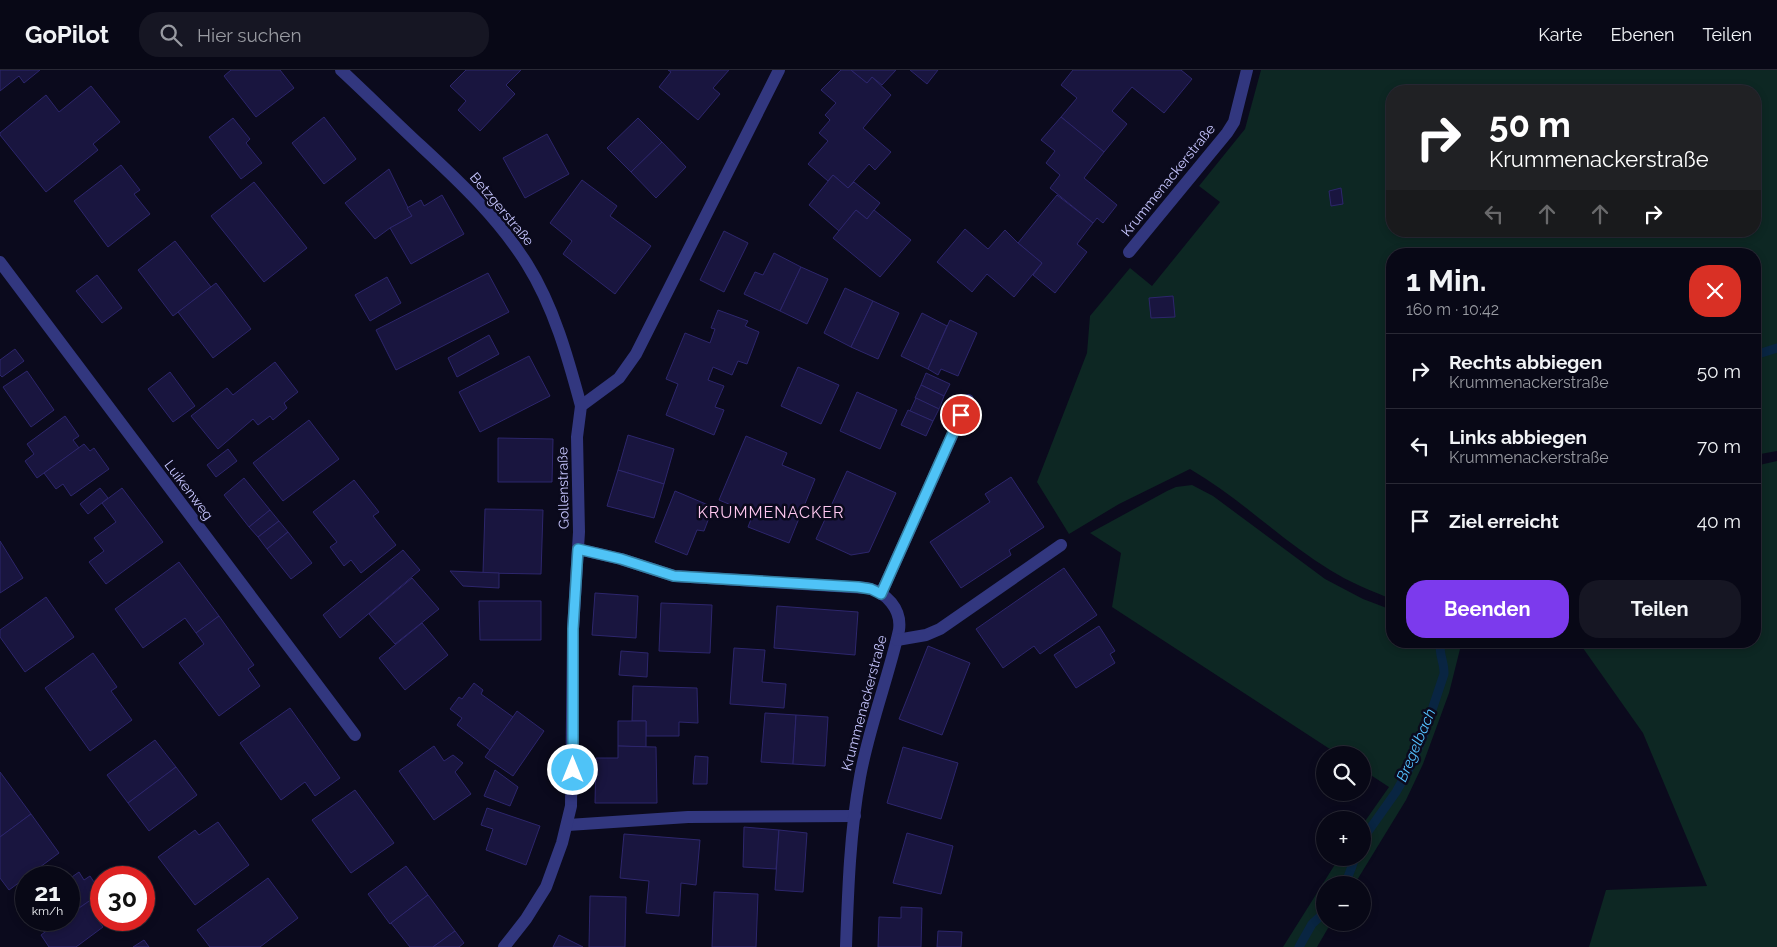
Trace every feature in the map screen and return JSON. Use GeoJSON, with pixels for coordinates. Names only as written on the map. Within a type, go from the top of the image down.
{"type":"FeatureCollection","features":[{"type":"Feature","properties":{"kind":"street","name":"Betzgerstraße"},"geometry":{"type":"LineString","coordinates":[[341,70],[470,192],[518,251],[535,277],[547,304],[564,348],[581,406]]}},
{"type":"Feature","properties":{"kind":"street"},"geometry":{"type":"LineString","coordinates":[[581,406],[619,378],[636,354],[780,70]]}},
{"type":"Feature","properties":{"kind":"street","name":"Krummenackerstraße"},"geometry":{"type":"LineString","coordinates":[[1129,252],[1227,134],[1234,122],[1247,70]]}},
{"type":"Feature","properties":{"kind":"street","name":"Luikenweg"},"geometry":{"type":"LineString","coordinates":[[0,262],[355,734]]}},
{"type":"Feature","properties":{"kind":"street"},"geometry":{"type":"LineString","coordinates":[[578,549],[621,559],[674,576],[858,587],[871,589],[881,594],[968,400]]}},
{"type":"Feature","properties":{"kind":"street","name":"Gollenstraße"},"geometry":{"type":"LineString","coordinates":[[504,947],[526,919],[546,887],[568,825],[572,795],[573,629],[578,549],[577,438],[581,406]]}},
{"type":"Feature","properties":{"kind":"street"},"geometry":{"type":"LineString","coordinates":[[897,640],[926,635],[940,629],[1061,545]]}},
{"type":"Feature","properties":{"kind":"street","name":"Krummenackerstraße"},"geometry":{"type":"LineString","coordinates":[[846,947],[854,816],[860,778],[869,737],[900,625],[898,615],[890,601],[881,594]]}},
{"type":"Feature","properties":{"kind":"street"},"geometry":{"type":"LineString","coordinates":[[568,825],[688,817],[854,816]]}},
{"type":"Feature","properties":{"kind":"green space"},"geometry":{"type":"Polygon","coordinates":[[[1261,70],[1777,70],[1777,451],[1761,454],[1761,248],[1386,248],[1386,597],[1360,586],[1330,570],[1294,546],[1208,480],[1190,469],[1119,504],[1069,534],[1037,482],[1087,353],[1090,316],[1130,268],[1152,286],[1220,202],[1199,186],[1245,129],[1261,70]]]}},
{"type":"Feature","properties":{"kind":"green space"},"geometry":{"type":"Polygon","coordinates":[[[1777,461],[1777,947],[1589,947],[1606,890],[1707,886],[1643,733],[1583,648],[1761,648],[1761,465],[1777,461]]]}},
{"type":"Feature","properties":{"kind":"green space"},"geometry":{"type":"Polygon","coordinates":[[[1192,485],[1213,496],[1325,579],[1363,599],[1386,608],[1386,648],[1460,648],[1449,693],[1423,764],[1406,800],[1371,857],[1371,813],[1389,787],[1371,775],[1371,746],[1325,746],[1112,607],[1121,553],[1090,533],[1176,487],[1192,485]]]}},
{"type":"Feature","properties":{"kind":"green space"},"geometry":{"type":"Polygon","coordinates":[[[1334,866],[1366,866],[1360,876],[1328,876],[1334,866]]]}},
{"type":"Feature","properties":{"kind":"green space"},"geometry":{"type":"Polygon","coordinates":[[[1316,895],[1316,931],[1326,931],[1317,947],[1283,947],[1316,895]]]}},
{"type":"Feature","properties":{"kind":"building"},"geometry":{"type":"Polygon","coordinates":[[[0,70],[40,70],[24,83],[19,76],[0,91],[0,70]]]}},
{"type":"Feature","properties":{"kind":"building"},"geometry":{"type":"Polygon","coordinates":[[[231,70],[280,70],[294,88],[256,117],[224,76],[231,70]]]}},
{"type":"Feature","properties":{"kind":"building"},"geometry":{"type":"Polygon","coordinates":[[[466,70],[521,70],[506,85],[515,94],[480,131],[458,110],[466,101],[450,86],[466,70]]]}},
{"type":"Feature","properties":{"kind":"building"},"geometry":{"type":"Polygon","coordinates":[[[668,70],[729,70],[713,88],[720,94],[698,120],[659,87],[671,72],[668,70]]]}},
{"type":"Feature","properties":{"kind":"building"},"geometry":{"type":"Polygon","coordinates":[[[841,70],[851,70],[867,83],[872,77],[891,95],[863,128],[891,152],[875,170],[869,164],[848,188],[833,175],[828,181],[808,164],[828,141],[819,133],[830,120],[825,115],[836,103],[821,90],[841,70]]]}},
{"type":"Feature","properties":{"kind":"building"},"geometry":{"type":"Polygon","coordinates":[[[851,70],[896,70],[882,85],[872,77],[867,83],[851,70]]]}},
{"type":"Feature","properties":{"kind":"building"},"geometry":{"type":"Polygon","coordinates":[[[910,70],[938,70],[927,84],[910,70]]]}},
{"type":"Feature","properties":{"kind":"building"},"geometry":{"type":"Polygon","coordinates":[[[1073,70],[1181,70],[1192,79],[1164,113],[1132,87],[1112,111],[1127,124],[1104,152],[1061,117],[1077,98],[1061,85],[1073,70]]]}},
{"type":"Feature","properties":{"kind":"building"},"geometry":{"type":"Polygon","coordinates":[[[91,86],[120,122],[93,144],[98,150],[46,192],[0,133],[46,95],[59,112],[91,86]]]}},
{"type":"Feature","properties":{"kind":"building"},"geometry":{"type":"Polygon","coordinates":[[[324,117],[356,159],[324,184],[292,143],[324,117]]]}},
{"type":"Feature","properties":{"kind":"building"},"geometry":{"type":"Polygon","coordinates":[[[1061,117],[1104,152],[1084,178],[1117,205],[1103,223],[1097,218],[1093,223],[1050,188],[1060,175],[1046,163],[1055,151],[1041,140],[1061,117]]]}},
{"type":"Feature","properties":{"kind":"building"},"geometry":{"type":"Polygon","coordinates":[[[233,118],[250,139],[246,143],[262,163],[241,179],[209,137],[233,118]]]}},
{"type":"Feature","properties":{"kind":"building"},"geometry":{"type":"Polygon","coordinates":[[[638,118],[662,142],[631,172],[607,148],[638,118]]]}},
{"type":"Feature","properties":{"kind":"building"},"geometry":{"type":"Polygon","coordinates":[[[547,134],[569,174],[525,198],[503,158],[547,134]]]}},
{"type":"Feature","properties":{"kind":"building"},"geometry":{"type":"Polygon","coordinates":[[[662,142],[686,167],[656,198],[631,172],[662,142]]]}},
{"type":"Feature","properties":{"kind":"building"},"geometry":{"type":"Polygon","coordinates":[[[121,165],[140,190],[134,194],[150,214],[108,247],[74,201],[121,165]]]}},
{"type":"Feature","properties":{"kind":"building"},"geometry":{"type":"Polygon","coordinates":[[[389,169],[412,216],[375,239],[345,203],[389,169]]]}},
{"type":"Feature","properties":{"kind":"building"},"geometry":{"type":"Polygon","coordinates":[[[833,175],[848,188],[854,182],[880,203],[867,219],[856,210],[839,231],[809,205],[833,175]]]}},
{"type":"Feature","properties":{"kind":"building"},"geometry":{"type":"Polygon","coordinates":[[[582,180],[617,206],[610,216],[651,246],[615,294],[563,254],[572,241],[550,223],[582,180]]]}},
{"type":"Feature","properties":{"kind":"building"},"geometry":{"type":"Polygon","coordinates":[[[254,182],[307,248],[264,282],[211,216],[254,182]]]}},
{"type":"Feature","properties":{"kind":"building"},"geometry":{"type":"Polygon","coordinates":[[[1341,188],[1343,204],[1331,206],[1329,191],[1341,188]]]}},
{"type":"Feature","properties":{"kind":"building"},"geometry":{"type":"Polygon","coordinates":[[[442,195],[464,234],[411,264],[390,228],[412,216],[407,208],[421,200],[424,206],[442,195]]]}},
{"type":"Feature","properties":{"kind":"building"},"geometry":{"type":"Polygon","coordinates":[[[1057,195],[1093,223],[1077,244],[1087,252],[1055,293],[1033,275],[1042,263],[1018,243],[1057,195]]]}},
{"type":"Feature","properties":{"kind":"building"},"geometry":{"type":"Polygon","coordinates":[[[856,210],[867,219],[874,210],[911,240],[880,277],[833,238],[856,210]]]}},
{"type":"Feature","properties":{"kind":"building"},"geometry":{"type":"Polygon","coordinates":[[[965,229],[988,249],[1005,230],[1042,263],[1014,297],[987,274],[972,292],[937,262],[965,229]]]}},
{"type":"Feature","properties":{"kind":"building"},"geometry":{"type":"Polygon","coordinates":[[[724,231],[748,243],[724,292],[700,280],[724,231]]]}},
{"type":"Feature","properties":{"kind":"building"},"geometry":{"type":"Polygon","coordinates":[[[175,241],[211,287],[173,316],[138,270],[175,241]]]}},
{"type":"Feature","properties":{"kind":"building"},"geometry":{"type":"Polygon","coordinates":[[[774,253],[801,267],[780,311],[744,294],[755,272],[763,275],[774,253]]]}},
{"type":"Feature","properties":{"kind":"building"},"geometry":{"type":"Polygon","coordinates":[[[801,267],[828,279],[807,324],[780,311],[801,267]]]}},
{"type":"Feature","properties":{"kind":"building"},"geometry":{"type":"Polygon","coordinates":[[[488,273],[509,312],[396,370],[376,330],[488,273]]]}},
{"type":"Feature","properties":{"kind":"building"},"geometry":{"type":"Polygon","coordinates":[[[97,275],[122,308],[102,323],[76,291],[97,275]]]}},
{"type":"Feature","properties":{"kind":"building"},"geometry":{"type":"Polygon","coordinates":[[[387,277],[401,303],[370,321],[355,295],[387,277]]]}},
{"type":"Feature","properties":{"kind":"building"},"geometry":{"type":"Polygon","coordinates":[[[216,283],[251,329],[213,358],[178,312],[216,283]]]}},
{"type":"Feature","properties":{"kind":"building"},"geometry":{"type":"Polygon","coordinates":[[[845,288],[873,301],[851,347],[824,333],[845,288]]]}},
{"type":"Feature","properties":{"kind":"building"},"geometry":{"type":"Polygon","coordinates":[[[1173,296],[1175,317],[1151,318],[1149,298],[1173,296]]]}},
{"type":"Feature","properties":{"kind":"building"},"geometry":{"type":"Polygon","coordinates":[[[873,301],[899,313],[878,359],[851,347],[873,301]]]}},
{"type":"Feature","properties":{"kind":"building"},"geometry":{"type":"Polygon","coordinates":[[[718,310],[748,321],[745,326],[759,332],[747,364],[738,361],[732,375],[713,367],[708,380],[724,386],[715,407],[724,410],[714,435],[666,415],[678,384],[666,379],[685,333],[710,343],[715,329],[711,328],[718,310]]]}},
{"type":"Feature","properties":{"kind":"building"},"geometry":{"type":"Polygon","coordinates":[[[922,313],[947,326],[928,369],[901,356],[922,313]]]}},
{"type":"Feature","properties":{"kind":"building"},"geometry":{"type":"Polygon","coordinates":[[[950,320],[977,333],[958,376],[941,369],[938,375],[928,369],[950,320]]]}},
{"type":"Feature","properties":{"kind":"building"},"geometry":{"type":"Polygon","coordinates":[[[489,335],[499,354],[457,377],[448,358],[489,335]]]}},
{"type":"Feature","properties":{"kind":"building"},"geometry":{"type":"Polygon","coordinates":[[[15,349],[24,361],[2,377],[0,375],[0,360],[15,349]]]}},
{"type":"Feature","properties":{"kind":"building"},"geometry":{"type":"Polygon","coordinates":[[[529,356],[550,396],[480,432],[459,392],[529,356]]]}},
{"type":"Feature","properties":{"kind":"building"},"geometry":{"type":"Polygon","coordinates":[[[275,362],[298,392],[284,403],[287,408],[273,420],[270,416],[258,425],[253,419],[218,449],[191,416],[227,388],[233,395],[275,362]]]}},
{"type":"Feature","properties":{"kind":"building"},"geometry":{"type":"Polygon","coordinates":[[[798,367],[839,385],[821,424],[781,406],[798,367]]]}},
{"type":"Feature","properties":{"kind":"building"},"geometry":{"type":"Polygon","coordinates":[[[27,371],[54,410],[31,427],[3,387],[27,371]]]}},
{"type":"Feature","properties":{"kind":"building"},"geometry":{"type":"Polygon","coordinates":[[[170,372],[195,406],[173,422],[148,389],[170,372]]]}},
{"type":"Feature","properties":{"kind":"building"},"geometry":{"type":"Polygon","coordinates":[[[926,373],[950,384],[944,396],[921,385],[926,373]]]}},
{"type":"Feature","properties":{"kind":"building"},"geometry":{"type":"Polygon","coordinates":[[[921,385],[944,396],[939,409],[915,398],[921,385]]]}},
{"type":"Feature","properties":{"kind":"building"},"geometry":{"type":"Polygon","coordinates":[[[857,392],[897,410],[880,449],[840,431],[857,392]]]}},
{"type":"Feature","properties":{"kind":"building"},"geometry":{"type":"Polygon","coordinates":[[[916,398],[939,409],[933,421],[910,411],[916,398]]]}},
{"type":"Feature","properties":{"kind":"building"},"geometry":{"type":"Polygon","coordinates":[[[908,410],[933,421],[926,436],[901,425],[908,410]]]}},
{"type":"Feature","properties":{"kind":"building"},"geometry":{"type":"Polygon","coordinates":[[[65,416],[79,436],[73,440],[79,448],[37,478],[25,461],[34,454],[27,444],[65,416]]]}},
{"type":"Feature","properties":{"kind":"building"},"geometry":{"type":"Polygon","coordinates":[[[309,420],[339,459],[283,501],[253,463],[309,420]]]}},
{"type":"Feature","properties":{"kind":"building"},"geometry":{"type":"Polygon","coordinates":[[[628,435],[674,449],[664,484],[618,470],[628,435]]]}},
{"type":"Feature","properties":{"kind":"building"},"geometry":{"type":"Polygon","coordinates":[[[746,436],[787,453],[782,465],[815,479],[789,543],[748,527],[753,514],[719,500],[746,436]]]}},
{"type":"Feature","properties":{"kind":"building"},"geometry":{"type":"Polygon","coordinates":[[[498,438],[553,439],[552,482],[498,482],[498,438]]]}},
{"type":"Feature","properties":{"kind":"building"},"geometry":{"type":"Polygon","coordinates":[[[84,444],[90,451],[94,448],[109,469],[71,496],[63,484],[56,489],[44,473],[84,444]]]}},
{"type":"Feature","properties":{"kind":"building"},"geometry":{"type":"Polygon","coordinates":[[[228,449],[237,461],[216,477],[207,465],[228,449]]]}},
{"type":"Feature","properties":{"kind":"building"},"geometry":{"type":"Polygon","coordinates":[[[618,470],[664,484],[654,518],[607,506],[618,470]]]}},
{"type":"Feature","properties":{"kind":"building"},"geometry":{"type":"Polygon","coordinates":[[[847,471],[896,493],[869,552],[851,555],[816,539],[847,471]]]}},
{"type":"Feature","properties":{"kind":"building"},"geometry":{"type":"Polygon","coordinates":[[[1011,477],[1044,527],[1009,550],[1011,555],[961,588],[930,542],[990,502],[985,494],[1011,477]]]}},
{"type":"Feature","properties":{"kind":"building"},"geometry":{"type":"Polygon","coordinates":[[[244,478],[270,510],[249,527],[224,495],[244,478]]]}},
{"type":"Feature","properties":{"kind":"building"},"geometry":{"type":"Polygon","coordinates":[[[354,480],[379,512],[373,516],[396,545],[361,573],[351,560],[344,566],[330,547],[337,542],[313,512],[354,480]]]}},
{"type":"Feature","properties":{"kind":"building"},"geometry":{"type":"Polygon","coordinates":[[[100,488],[108,498],[88,514],[80,504],[100,488]]]}},
{"type":"Feature","properties":{"kind":"building"},"geometry":{"type":"Polygon","coordinates":[[[122,488],[163,542],[106,584],[89,562],[104,551],[94,538],[116,522],[102,503],[122,488]]]}},
{"type":"Feature","properties":{"kind":"building"},"geometry":{"type":"Polygon","coordinates":[[[675,491],[713,507],[704,531],[697,530],[687,555],[655,542],[675,491]]]}},
{"type":"Feature","properties":{"kind":"building"},"geometry":{"type":"Polygon","coordinates":[[[485,509],[543,510],[541,574],[483,573],[485,509]]]}},
{"type":"Feature","properties":{"kind":"building"},"geometry":{"type":"Polygon","coordinates":[[[270,510],[279,521],[258,537],[249,527],[270,510]]]}},
{"type":"Feature","properties":{"kind":"building"},"geometry":{"type":"Polygon","coordinates":[[[279,521],[288,532],[267,549],[258,537],[279,521]]]}},
{"type":"Feature","properties":{"kind":"building"},"geometry":{"type":"Polygon","coordinates":[[[288,532],[312,563],[291,579],[267,549],[288,532]]]}},
{"type":"Feature","properties":{"kind":"building"},"geometry":{"type":"Polygon","coordinates":[[[0,541],[23,578],[0,593],[0,541]]]}},
{"type":"Feature","properties":{"kind":"building"},"geometry":{"type":"Polygon","coordinates":[[[403,550],[420,570],[340,638],[323,615],[403,550]]]}},
{"type":"Feature","properties":{"kind":"building"},"geometry":{"type":"Polygon","coordinates":[[[179,562],[219,616],[196,633],[185,618],[143,648],[115,609],[179,562]]]}},
{"type":"Feature","properties":{"kind":"building"},"geometry":{"type":"Polygon","coordinates":[[[1064,568],[1097,615],[1040,654],[1034,646],[1003,668],[976,629],[1064,568]]]}},
{"type":"Feature","properties":{"kind":"building"},"geometry":{"type":"Polygon","coordinates":[[[450,571],[499,573],[499,588],[463,586],[450,571]]]}},
{"type":"Feature","properties":{"kind":"building"},"geometry":{"type":"Polygon","coordinates":[[[412,578],[439,609],[395,644],[369,614],[412,578]]]}},
{"type":"Feature","properties":{"kind":"building"},"geometry":{"type":"Polygon","coordinates":[[[595,593],[638,596],[636,638],[592,635],[595,593]]]}},
{"type":"Feature","properties":{"kind":"building"},"geometry":{"type":"Polygon","coordinates":[[[46,597],[74,637],[25,672],[0,637],[0,630],[46,597]]]}},
{"type":"Feature","properties":{"kind":"building"},"geometry":{"type":"Polygon","coordinates":[[[479,601],[541,601],[541,640],[480,640],[479,601]]]}},
{"type":"Feature","properties":{"kind":"building"},"geometry":{"type":"Polygon","coordinates":[[[661,603],[712,605],[710,653],[659,651],[661,603]]]}},
{"type":"Feature","properties":{"kind":"building"},"geometry":{"type":"Polygon","coordinates":[[[777,606],[858,612],[855,655],[774,648],[777,606]]]}},
{"type":"Feature","properties":{"kind":"building"},"geometry":{"type":"Polygon","coordinates":[[[219,616],[254,665],[248,669],[260,686],[219,716],[179,663],[204,644],[196,633],[219,616]]]}},
{"type":"Feature","properties":{"kind":"building"},"geometry":{"type":"Polygon","coordinates":[[[422,623],[448,655],[405,690],[379,658],[422,623]]]}},
{"type":"Feature","properties":{"kind":"building"},"geometry":{"type":"Polygon","coordinates":[[[1099,626],[1115,651],[1110,654],[1115,663],[1076,688],[1054,655],[1099,626]]]}},
{"type":"Feature","properties":{"kind":"building"},"geometry":{"type":"Polygon","coordinates":[[[928,646],[970,663],[942,735],[899,719],[928,646]]]}},
{"type":"Feature","properties":{"kind":"building"},"geometry":{"type":"Polygon","coordinates":[[[734,648],[765,650],[762,682],[786,684],[784,708],[730,704],[734,648]]]}},
{"type":"Feature","properties":{"kind":"building"},"geometry":{"type":"Polygon","coordinates":[[[621,651],[648,653],[647,677],[619,675],[621,651]]]}},
{"type":"Feature","properties":{"kind":"building"},"geometry":{"type":"Polygon","coordinates":[[[93,653],[117,687],[111,691],[132,720],[90,751],[45,688],[93,653]]]}},
{"type":"Feature","properties":{"kind":"building"},"geometry":{"type":"Polygon","coordinates":[[[474,683],[483,690],[481,694],[513,717],[490,750],[457,725],[462,718],[450,709],[459,697],[462,699],[474,683]]]}},
{"type":"Feature","properties":{"kind":"building"},"geometry":{"type":"Polygon","coordinates":[[[633,686],[697,688],[698,723],[679,722],[679,736],[646,736],[646,721],[632,721],[633,686]]]}},
{"type":"Feature","properties":{"kind":"building"},"geometry":{"type":"Polygon","coordinates":[[[290,708],[340,778],[315,796],[305,782],[281,800],[240,743],[290,708]]]}},
{"type":"Feature","properties":{"kind":"building"},"geometry":{"type":"Polygon","coordinates":[[[517,711],[544,731],[513,776],[485,757],[517,711]]]}},
{"type":"Feature","properties":{"kind":"building"},"geometry":{"type":"Polygon","coordinates":[[[765,713],[796,715],[793,764],[761,762],[765,713]]]}},
{"type":"Feature","properties":{"kind":"building"},"geometry":{"type":"Polygon","coordinates":[[[796,715],[828,717],[825,766],[793,764],[796,715]]]}},
{"type":"Feature","properties":{"kind":"building"},"geometry":{"type":"Polygon","coordinates":[[[618,721],[646,721],[646,747],[618,746],[618,721]]]}},
{"type":"Feature","properties":{"kind":"building"},"geometry":{"type":"Polygon","coordinates":[[[155,740],[176,767],[128,803],[107,775],[155,740]]]}},
{"type":"Feature","properties":{"kind":"building"},"geometry":{"type":"Polygon","coordinates":[[[434,746],[444,761],[453,755],[463,763],[455,772],[471,794],[434,820],[399,771],[434,746]]]}},
{"type":"Feature","properties":{"kind":"building"},"geometry":{"type":"Polygon","coordinates":[[[618,746],[656,747],[657,803],[595,803],[596,758],[618,758],[618,746]]]}},
{"type":"Feature","properties":{"kind":"building"},"geometry":{"type":"Polygon","coordinates":[[[903,747],[958,763],[941,819],[887,803],[903,747]]]}},
{"type":"Feature","properties":{"kind":"building"},"geometry":{"type":"Polygon","coordinates":[[[695,756],[708,757],[707,784],[693,784],[695,756]]]}},
{"type":"Feature","properties":{"kind":"building"},"geometry":{"type":"Polygon","coordinates":[[[176,767],[197,795],[149,831],[128,803],[176,767]]]}},
{"type":"Feature","properties":{"kind":"building"},"geometry":{"type":"Polygon","coordinates":[[[495,770],[518,787],[510,806],[484,796],[495,770]]]}},
{"type":"Feature","properties":{"kind":"building"},"geometry":{"type":"Polygon","coordinates":[[[0,772],[31,814],[0,837],[0,772]]]}},
{"type":"Feature","properties":{"kind":"building"},"geometry":{"type":"Polygon","coordinates":[[[355,790],[394,843],[351,873],[312,820],[355,790]]]}},
{"type":"Feature","properties":{"kind":"building"},"geometry":{"type":"Polygon","coordinates":[[[487,808],[540,826],[526,865],[486,850],[493,829],[481,825],[487,808]]]}},
{"type":"Feature","properties":{"kind":"building"},"geometry":{"type":"Polygon","coordinates":[[[31,814],[59,853],[41,866],[15,866],[15,886],[9,890],[0,878],[0,837],[31,814]]]}},
{"type":"Feature","properties":{"kind":"building"},"geometry":{"type":"Polygon","coordinates":[[[218,822],[249,865],[195,905],[158,857],[195,830],[199,835],[218,822]]]}},
{"type":"Feature","properties":{"kind":"building"},"geometry":{"type":"Polygon","coordinates":[[[744,827],[779,830],[776,869],[743,867],[744,827]]]}},
{"type":"Feature","properties":{"kind":"building"},"geometry":{"type":"Polygon","coordinates":[[[779,830],[807,833],[803,892],[775,890],[779,830]]]}},
{"type":"Feature","properties":{"kind":"building"},"geometry":{"type":"Polygon","coordinates":[[[907,833],[953,846],[941,894],[893,883],[907,833]]]}},
{"type":"Feature","properties":{"kind":"building"},"geometry":{"type":"Polygon","coordinates":[[[624,834],[700,840],[696,885],[681,883],[679,916],[646,913],[649,881],[620,878],[624,834]]]}},
{"type":"Feature","properties":{"kind":"building"},"geometry":{"type":"Polygon","coordinates":[[[406,866],[428,895],[390,924],[368,894],[406,866]]]}},
{"type":"Feature","properties":{"kind":"building"},"geometry":{"type":"Polygon","coordinates":[[[80,874],[84,880],[90,876],[90,900],[80,907],[80,874]]]}},
{"type":"Feature","properties":{"kind":"building"},"geometry":{"type":"Polygon","coordinates":[[[268,878],[298,918],[260,947],[210,947],[197,930],[268,878]]]}},
{"type":"Feature","properties":{"kind":"building"},"geometry":{"type":"Polygon","coordinates":[[[714,892],[758,894],[756,947],[712,947],[714,892]]]}},
{"type":"Feature","properties":{"kind":"building"},"geometry":{"type":"Polygon","coordinates":[[[428,895],[455,931],[433,947],[410,947],[391,923],[428,895]]]}},
{"type":"Feature","properties":{"kind":"building"},"geometry":{"type":"Polygon","coordinates":[[[590,896],[626,897],[625,947],[589,947],[590,896]]]}},
{"type":"Feature","properties":{"kind":"building"},"geometry":{"type":"Polygon","coordinates":[[[90,900],[90,931],[98,931],[76,947],[49,947],[41,935],[46,931],[80,931],[80,907],[90,900]]]}},
{"type":"Feature","properties":{"kind":"building"},"geometry":{"type":"Polygon","coordinates":[[[901,907],[922,908],[921,947],[878,947],[879,917],[901,918],[901,907]]]}},
{"type":"Feature","properties":{"kind":"building"},"geometry":{"type":"Polygon","coordinates":[[[455,931],[464,943],[459,947],[433,947],[455,931]]]}},
{"type":"Feature","properties":{"kind":"building"},"geometry":{"type":"Polygon","coordinates":[[[938,931],[962,932],[961,947],[937,947],[938,931]]]}},
{"type":"Feature","properties":{"kind":"building"},"geometry":{"type":"Polygon","coordinates":[[[559,935],[583,947],[553,947],[559,935]]]}},
{"type":"Feature","properties":{"kind":"building"},"geometry":{"type":"Polygon","coordinates":[[[144,940],[149,947],[133,947],[144,940]]]}},
{"type":"Feature","properties":{"kind":"waterway","name":"Bregelbach"},"geometry":{"type":"LineString","coordinates":[[1761,353],[1777,348]]}},
{"type":"Feature","properties":{"kind":"waterway","name":"Bregelbach"},"geometry":{"type":"LineString","coordinates":[[1371,827],[1396,792],[1408,771],[1423,737],[1444,674],[1440,648]]}},
{"type":"Feature","properties":{"kind":"waterway","name":"Bregelbach"},"geometry":{"type":"LineString","coordinates":[[1348,876],[1352,866]]}},
{"type":"Feature","properties":{"kind":"waterway","name":"Bregelbach"},"geometry":{"type":"LineString","coordinates":[[1299,947],[1316,920]]}},
{"type":"Feature","properties":{"kind":"district","name":"KRUMMENACKER"},"geometry":{"type":"Point","coordinates":[771,512]}},
{"type":"Feature","properties":{"kind":"route"},"geometry":{"type":"LineString","coordinates":[[573,770],[573,629],[578,549],[621,559],[674,576],[858,587],[871,589],[881,594],[961,415]]}}]}
